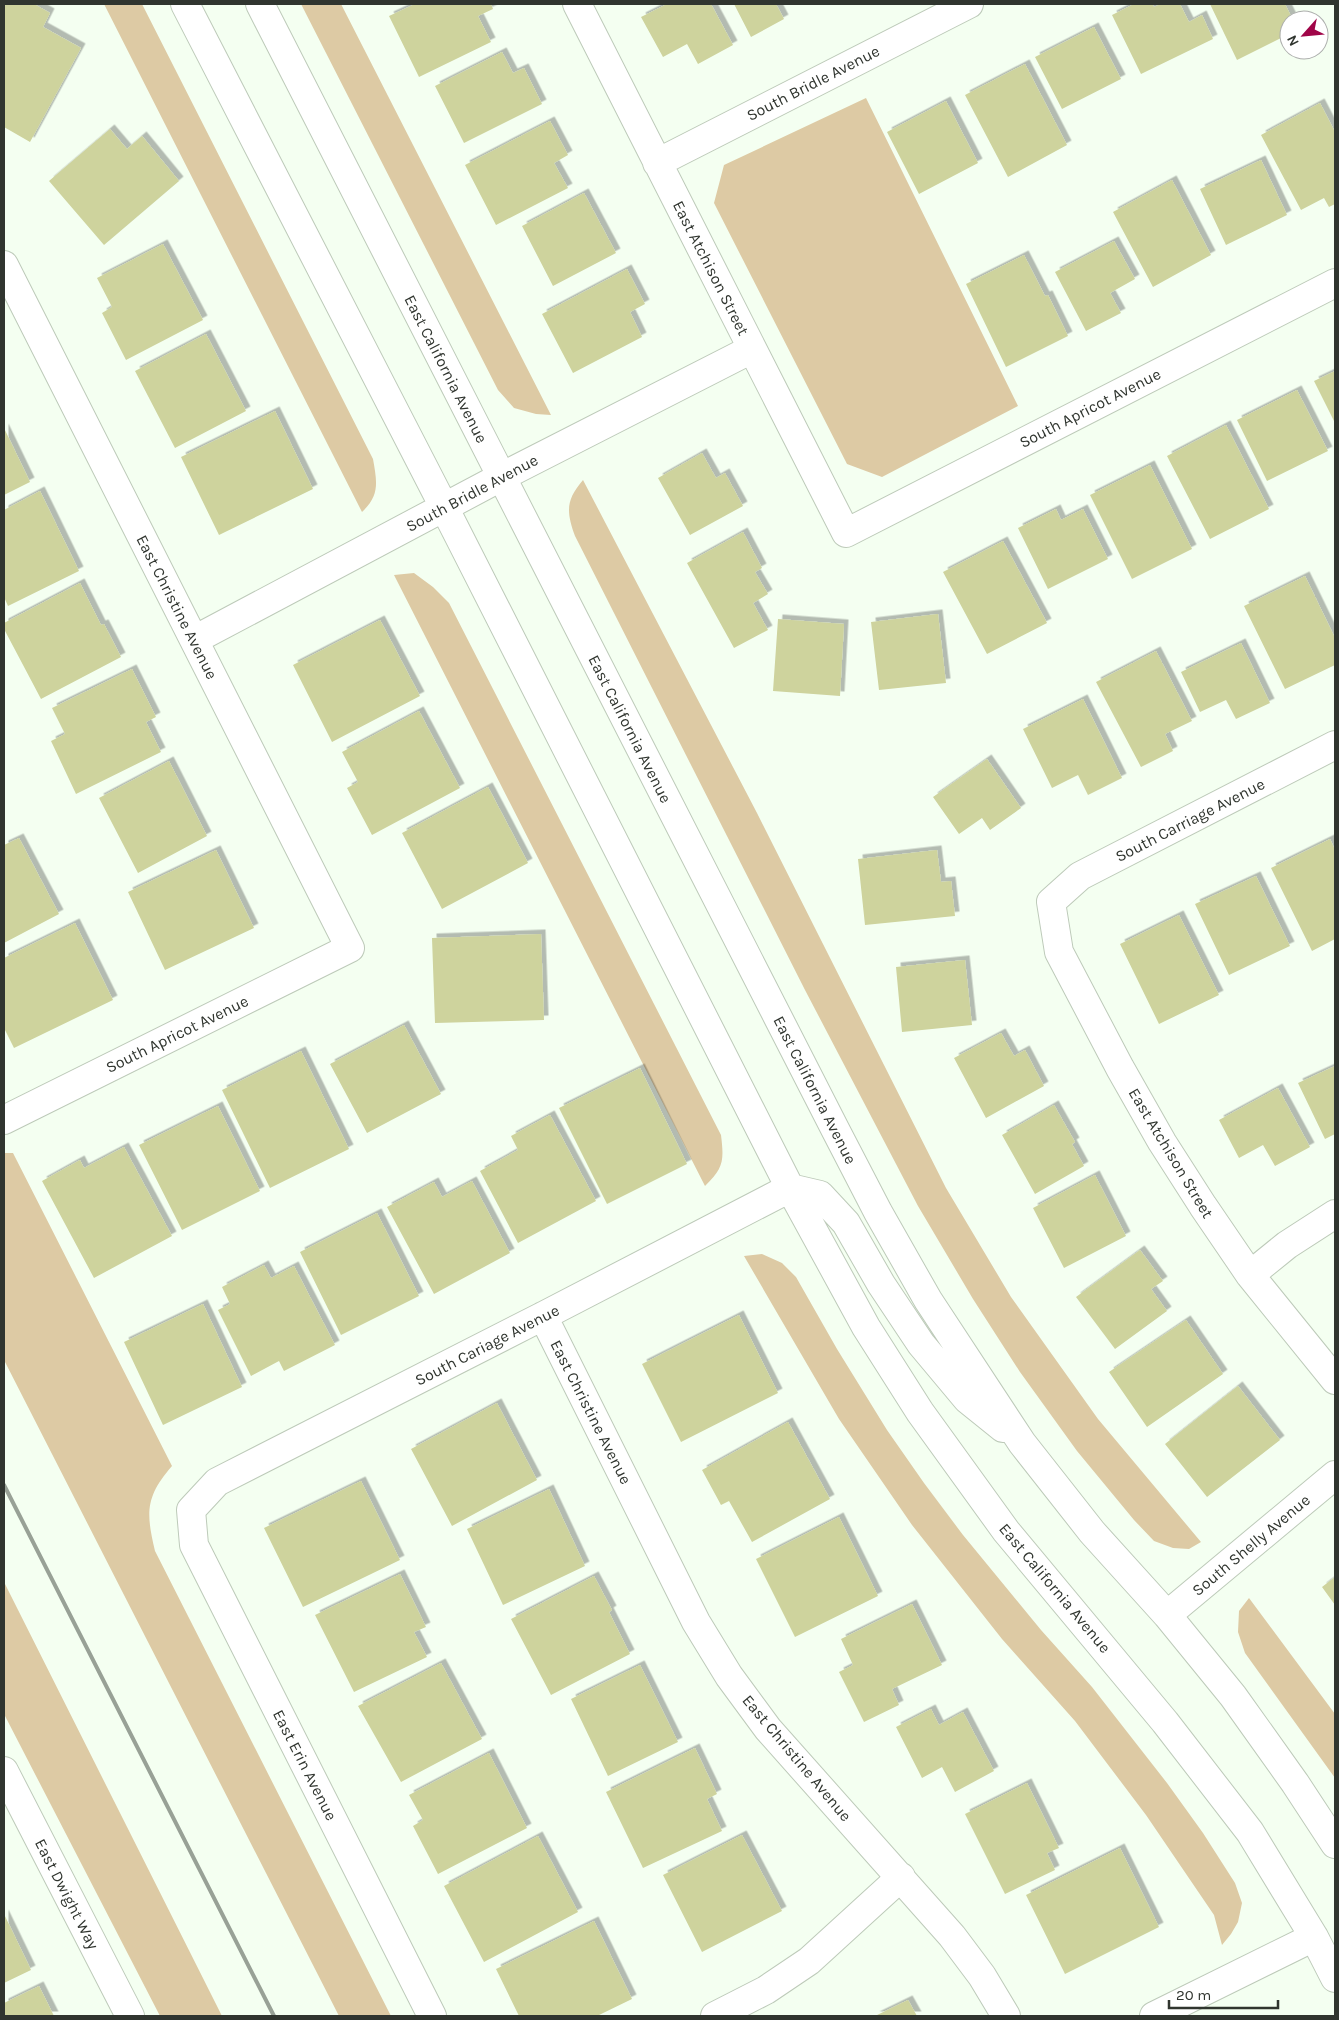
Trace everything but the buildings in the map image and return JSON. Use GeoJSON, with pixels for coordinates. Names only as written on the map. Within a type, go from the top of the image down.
{"type":"FeatureCollection","features":[{"type":"Feature","properties":{"kind":"street","name":"East California Avenue"},"geometry":{"type":"LineString","coordinates":[[184,4],[444,507],[790,1188],[866,1327],[920,1412],[1006,1531],[1159,1715],[1250,1832],[1314,1937],[1335,1978]]}},
{"type":"Feature","properties":{"kind":"street","name":"East California Avenue"},"geometry":{"type":"LineString","coordinates":[[260,4],[878,1212],[928,1300],[1022,1443],[1092,1532],[1167,1615],[1233,1696],[1295,1783],[1335,1844]]}},
{"type":"Feature","properties":{"kind":"street","name":"East Atchison Street"},"geometry":{"type":"LineString","coordinates":[[577,4],[846,533]]}},
{"type":"Feature","properties":{"kind":"street","name":"South Bridle Avenue"},"geometry":{"type":"LineString","coordinates":[[657,163],[969,4]]}},
{"type":"Feature","properties":{"kind":"street","name":"East Christine Avenue"},"geometry":{"type":"LineString","coordinates":[[4,266],[350,948]]}},
{"type":"Feature","properties":{"kind":"street","name":"South Apricot Avenue"},"geometry":{"type":"LineString","coordinates":[[846,533],[1335,283]]}},
{"type":"Feature","properties":{"kind":"street","name":"South Bridle Avenue"},"geometry":{"type":"LineString","coordinates":[[194,640],[501,477],[752,349]]}},
{"type":"Feature","properties":{"kind":"street","name":"South Carriage Avenue"},"geometry":{"type":"LineString","coordinates":[[1050,902],[1080,876],[1335,745]]}},
{"type":"Feature","properties":{"kind":"street","name":"East Atchison Street"},"geometry":{"type":"LineString","coordinates":[[1050,902],[1059,952],[1120,1068],[1162,1142],[1250,1275],[1335,1380]]}},
{"type":"Feature","properties":{"kind":"street","name":"South Apricot Avenue"},"geometry":{"type":"LineString","coordinates":[[4,1120],[350,948]]}},
{"type":"Feature","properties":{"kind":"street","name":"East California Avenue"},"geometry":{"type":"LineString","coordinates":[[790,1188],[820,1195],[846,1222],[881,1284],[921,1344],[967,1400],[1022,1443]]}},
{"type":"Feature","properties":{"kind":"street","name":"South Cariage Avenue"},"geometry":{"type":"LineString","coordinates":[[191,1510],[217,1482],[790,1188]]}},
{"type":"Feature","properties":{"kind":"street"},"geometry":{"type":"LineString","coordinates":[[1250,1275],[1287,1245],[1335,1214]]}},
{"type":"Feature","properties":{"kind":"street","name":"East Christine Avenue"},"geometry":{"type":"LineString","coordinates":[[543,1316],[696,1622],[729,1676],[768,1729],[952,1936],[982,1976],[1006,2016]]}},
{"type":"Feature","properties":{"kind":"street","name":"South Shelly Avenue"},"geometry":{"type":"LineString","coordinates":[[1167,1615],[1335,1474]]}},
{"type":"Feature","properties":{"kind":"street","name":"East Erin Avenue"},"geometry":{"type":"LineString","coordinates":[[191,1510],[194,1545],[432,2016]]}},
{"type":"Feature","properties":{"kind":"street","name":"East Dwight Way"},"geometry":{"type":"LineString","coordinates":[[4,1771],[130,2016]]}},
{"type":"Feature","properties":{"kind":"street"},"geometry":{"type":"LineString","coordinates":[[715,2016],[766,1990],[809,1960],[901,1877]]}},
{"type":"Feature","properties":{"kind":"street"},"geometry":{"type":"LineString","coordinates":[[1154,2016],[1314,1937]]}},
{"type":"Feature","properties":{"kind":"shaded area"},"geometry":{"type":"Polygon","coordinates":[[[104,4],[142,4],[373,459],[376,488],[372,500],[362,512],[104,4]]]}},
{"type":"Feature","properties":{"kind":"shaded area"},"geometry":{"type":"Polygon","coordinates":[[[301,4],[341,4],[551,415],[536,414],[514,408],[498,390],[301,4]]]}},
{"type":"Feature","properties":{"kind":"shaded area"},"geometry":{"type":"Polygon","coordinates":[[[866,98],[1018,406],[882,477],[847,464],[714,203],[724,165],[866,98]]]}},
{"type":"Feature","properties":{"kind":"shaded area"},"geometry":{"type":"Polygon","coordinates":[[[583,480],[757,813],[946,1188],[1011,1297],[1098,1419],[1201,1542],[1189,1549],[1173,1548],[1154,1541],[1134,1520],[1077,1451],[1020,1372],[973,1299],[918,1206],[805,990],[575,536],[570,520],[569,506],[573,494],[583,480]]]}},
{"type":"Feature","properties":{"kind":"shaded area"},"geometry":{"type":"Polygon","coordinates":[[[414,573],[433,587],[449,603],[721,1135],[721,1163],[716,1174],[705,1186],[394,575],[414,573]]]}},
{"type":"Feature","properties":{"kind":"shaded area"},"geometry":{"type":"Polygon","coordinates":[[[4,1153],[13,1153],[172,1466],[152,1496],[150,1506],[150,1526],[155,1551],[391,2016],[339,2016],[4,1360],[4,1153]]]}},
{"type":"Feature","properties":{"kind":"shaded area"},"geometry":{"type":"Polygon","coordinates":[[[762,1254],[782,1263],[796,1277],[837,1349],[887,1430],[924,1483],[963,1535],[1041,1630],[1092,1687],[1167,1783],[1203,1833],[1235,1883],[1242,1903],[1238,1922],[1222,1945],[1214,1915],[1146,1815],[1075,1721],[1002,1639],[912,1525],[839,1419],[744,1256],[762,1254]]]}},
{"type":"Feature","properties":{"kind":"shaded area"},"geometry":{"type":"Polygon","coordinates":[[[4,1582],[222,2016],[160,2016],[4,1714],[4,1582]]]}},
{"type":"Feature","properties":{"kind":"shaded area"},"geometry":{"type":"Polygon","coordinates":[[[1249,1598],[1335,1714],[1335,1778],[1245,1653],[1238,1632],[1239,1611],[1249,1598]]]}},
{"type":"Feature","properties":{"kind":"railway"},"geometry":{"type":"LineString","coordinates":[[4,1485],[274,2016]]}}]}
